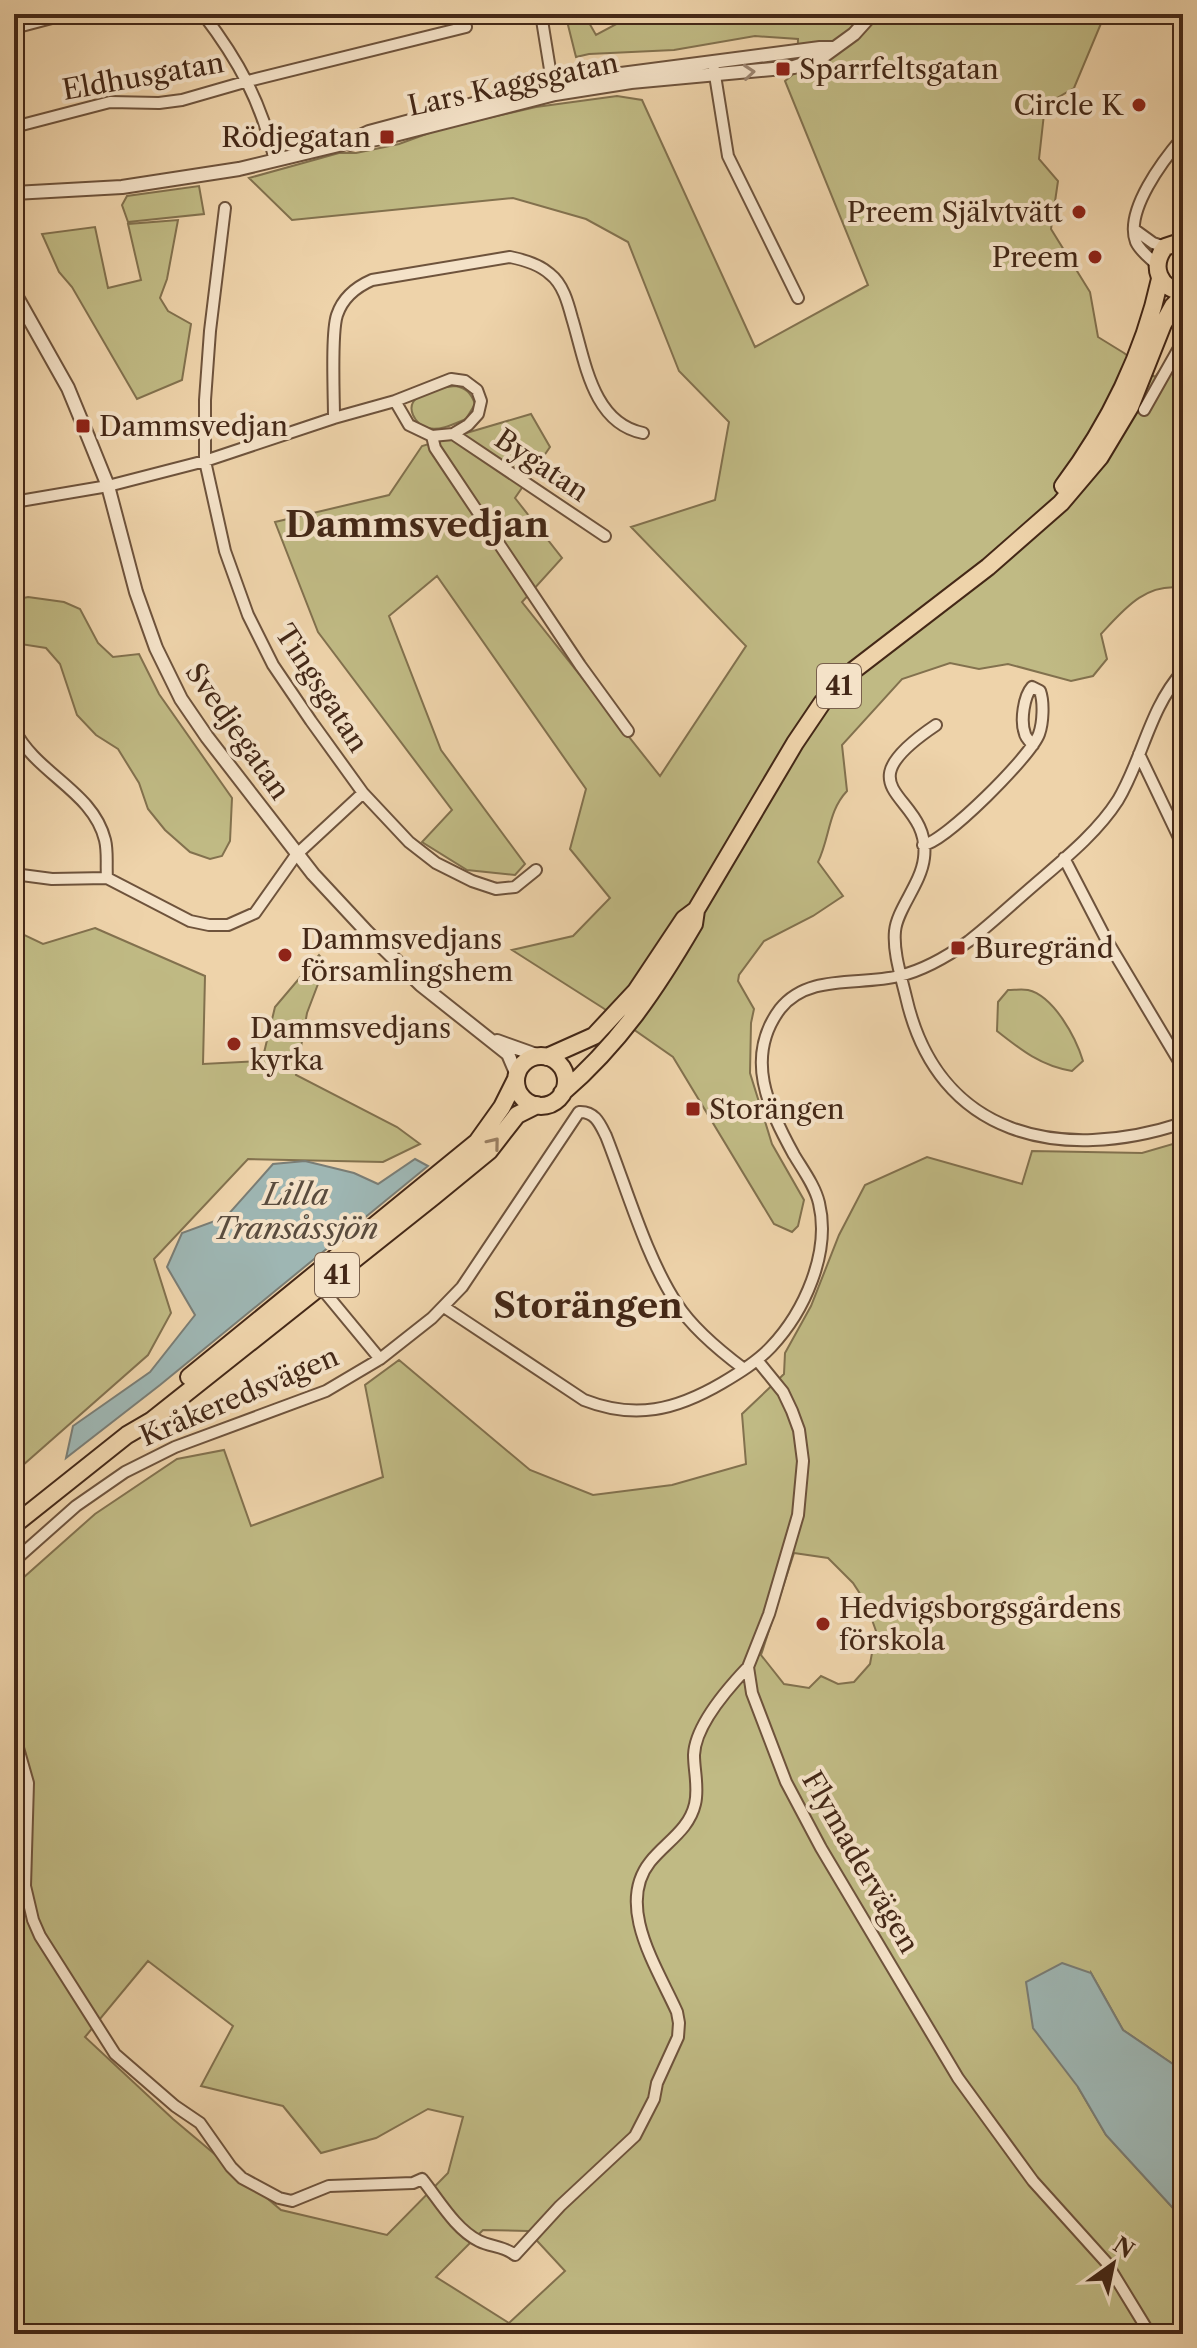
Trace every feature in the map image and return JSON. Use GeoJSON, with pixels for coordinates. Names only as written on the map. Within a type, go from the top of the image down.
{"type":"FeatureCollection","features":[{"type":"Feature","properties":{"kind":"main road","name":"41"},"geometry":{"type":"LineString","coordinates":[[1044,516],[1089,450],[1117,398],[1151,317],[1158,272],[1176,240]]}},
{"type":"Feature","properties":{"kind":"main road","name":"41"},"geometry":{"type":"LineString","coordinates":[[14,1525],[127,1435],[151,1421],[477,1142],[502,1107],[525,1062],[581,1044],[602,1029],[636,991],[684,919],[696,910],[822,703],[854,670],[988,567],[1061,503],[1113,437],[1130,407],[1163,324],[1183,294],[1171,290],[1158,272]]}},
{"type":"Feature","properties":{"kind":"main road","name":"41"},"geometry":{"type":"LineString","coordinates":[[317,1282],[489,1151],[517,1115],[537,1105],[551,1103],[608,1049],[648,1000],[694,924],[696,910]]}},
{"type":"Feature","properties":{"kind":"main road"},"geometry":{"type":"LineString","coordinates":[[543,1056],[557,1062],[564,1071],[566,1082],[562,1093]]}},
{"type":"Feature","properties":{"kind":"main road"},"geometry":{"type":"LineString","coordinates":[[516,1077],[521,1096],[537,1105]]}},
{"type":"Feature","properties":{"kind":"street"},"geometry":{"type":"LineString","coordinates":[[14,28],[67,14]]}},
{"type":"Feature","properties":{"kind":"street"},"geometry":{"type":"LineString","coordinates":[[203,14],[233,52],[248,81],[275,160]]}},
{"type":"Feature","properties":{"kind":"street"},"geometry":{"type":"LineString","coordinates":[[541,14],[554,88]]}},
{"type":"Feature","properties":{"kind":"street","name":"Lars Kaggsgatan"},"geometry":{"type":"LineString","coordinates":[[14,193],[122,187],[239,169],[343,144],[369,132],[554,88],[714,69],[833,48],[854,34],[872,14]]}},
{"type":"Feature","properties":{"kind":"street","name":"Eldhusgatan"},"geometry":{"type":"LineString","coordinates":[[14,127],[110,102],[182,100],[466,27]]}},
{"type":"Feature","properties":{"kind":"street"},"geometry":{"type":"LineString","coordinates":[[714,69],[728,156],[798,298]]}},
{"type":"Feature","properties":{"kind":"street"},"geometry":{"type":"LineString","coordinates":[[1158,272],[1138,245],[1135,230],[1138,208],[1150,182],[1183,137]]}},
{"type":"Feature","properties":{"kind":"street","name":"Tingsgatan"},"geometry":{"type":"LineString","coordinates":[[225,208],[210,331],[205,461],[225,551],[248,615],[273,665],[363,793],[409,842],[436,863],[496,889],[515,887],[536,870]]}},
{"type":"Feature","properties":{"kind":"street"},"geometry":{"type":"LineString","coordinates":[[1135,230],[1153,243],[1176,240]]}},
{"type":"Feature","properties":{"kind":"street"},"geometry":{"type":"LineString","coordinates":[[334,418],[336,318],[344,300],[358,286],[372,280],[510,257],[528,261],[552,275],[565,295],[596,395],[611,419],[629,430],[643,433]]}},
{"type":"Feature","properties":{"kind":"street","name":"Svedjegatan"},"geometry":{"type":"LineString","coordinates":[[14,292],[68,388],[108,486],[136,592],[167,673],[207,737],[296,855],[350,915],[421,985],[508,1054],[516,1077]]}},
{"type":"Feature","properties":{"kind":"street"},"geometry":{"type":"LineString","coordinates":[[1144,410],[1183,341]]}},
{"type":"Feature","properties":{"kind":"street","name":"Bygatan"},"geometry":{"type":"LineString","coordinates":[[14,502],[108,486],[205,461],[395,401],[451,379],[465,381],[477,390],[481,401],[478,414],[468,425],[453,434],[432,436]]}},
{"type":"Feature","properties":{"kind":"street"},"geometry":{"type":"LineString","coordinates":[[395,401],[409,425],[432,436],[435,448],[580,665],[628,731]]}},
{"type":"Feature","properties":{"kind":"street","name":"Bygatan"},"geometry":{"type":"LineString","coordinates":[[453,434],[605,536]]}},
{"type":"Feature","properties":{"kind":"street"},"geometry":{"type":"LineString","coordinates":[[444,1307],[584,1400],[610,1410],[657,1410],[683,1402],[710,1390],[757,1360],[778,1338],[804,1295],[815,1271],[822,1227],[819,1202],[780,1125],[763,1078],[760,1058],[766,1030],[791,999],[815,986],[901,976],[945,957],[972,938],[1104,820],[1119,798],[1160,702],[1183,671]]}},
{"type":"Feature","properties":{"kind":"street"},"geometry":{"type":"LineString","coordinates":[[923,845],[943,836],[970,812],[1033,745],[1040,733],[1042,698],[1040,691],[1032,687],[1026,695],[1024,719],[1025,735],[1033,745]]}},
{"type":"Feature","properties":{"kind":"street"},"geometry":{"type":"LineString","coordinates":[[936,725],[897,757],[889,779],[893,791],[918,826],[925,856],[895,931],[910,1017],[926,1054],[956,1092],[993,1120],[1028,1135],[1078,1142],[1130,1138],[1183,1123]]}},
{"type":"Feature","properties":{"kind":"street"},"geometry":{"type":"LineString","coordinates":[[14,729],[20,742],[45,770],[81,798],[96,820],[105,841],[107,878]]}},
{"type":"Feature","properties":{"kind":"street"},"geometry":{"type":"LineString","coordinates":[[1139,754],[1183,846]]}},
{"type":"Feature","properties":{"kind":"street"},"geometry":{"type":"LineString","coordinates":[[14,874],[52,879],[107,878],[190,921],[228,925],[255,913],[296,855],[363,793]]}},
{"type":"Feature","properties":{"kind":"street"},"geometry":{"type":"LineString","coordinates":[[1064,858],[1106,939],[1183,1068]]}},
{"type":"Feature","properties":{"kind":"street","name":"Svedjegatan"},"geometry":{"type":"LineString","coordinates":[[492,1039],[543,1056]]}},
{"type":"Feature","properties":{"kind":"street","name":"Kråkeredsvägen"},"geometry":{"type":"LineString","coordinates":[[14,1561],[76,1506],[125,1472],[175,1447],[326,1391],[380,1359],[444,1307],[462,1287],[576,1115],[584,1112],[596,1118],[606,1136],[660,1274],[678,1305],[719,1350],[744,1369]]}},
{"type":"Feature","properties":{"kind":"street"},"geometry":{"type":"LineString","coordinates":[[317,1282],[380,1359]]}},
{"type":"Feature","properties":{"kind":"street"},"geometry":{"type":"LineString","coordinates":[[14,1734],[28,1783],[25,1886],[33,1920],[115,2054],[175,2106],[200,2123],[242,2178],[279,2198],[292,2201],[329,2186],[413,2183],[422,2179],[459,2225],[476,2240],[508,2249],[515,2255],[560,2206],[635,2136],[654,2099],[657,2083],[678,2037],[677,2012],[646,1943],[639,1923],[636,1898],[650,1862],[684,1828],[695,1804],[694,1753],[698,1735],[727,1689],[748,1667],[769,1614],[798,1515],[802,1486],[799,1430],[783,1392],[757,1360]]}},
{"type":"Feature","properties":{"kind":"street","name":"Flymadervägen"},"geometry":{"type":"LineString","coordinates":[[748,1667],[752,1693],[786,1782],[821,1848],[958,2078],[1033,2181],[1106,2262],[1150,2334]]}},
{"type":"Feature","properties":{"kind":"shaded area"},"geometry":{"type":"Polygon","coordinates":[[[584,14],[596,35],[635,14],[1105,14],[1074,88],[1045,105],[1039,159],[1058,181],[1051,229],[1090,292],[1098,337],[1155,377],[1183,338],[1183,382],[1175,403],[1183,410],[1183,588],[1170,587],[1147,593],[1118,615],[1101,634],[1107,659],[1093,676],[1071,681],[1008,664],[979,669],[950,663],[902,679],[842,745],[847,791],[836,807],[818,862],[843,896],[813,916],[764,941],[739,975],[738,981],[754,1009],[750,1073],[772,1144],[804,1200],[798,1226],[792,1232],[774,1224],[673,1057],[512,950],[573,936],[610,898],[570,849],[586,789],[437,576],[389,616],[441,750],[525,864],[515,875],[467,870],[422,842],[452,810],[318,632],[275,522],[389,495],[422,446],[531,414],[550,447],[515,498],[562,558],[522,602],[660,776],[746,646],[631,527],[715,500],[729,422],[679,371],[628,242],[586,219],[513,198],[292,220],[249,178],[339,153],[356,153],[399,144],[440,129],[536,107],[617,96],[642,100],[755,347],[868,285],[785,81],[797,71],[798,39],[755,36],[674,50],[576,57],[568,25],[571,16],[584,14]]]}},
{"type":"Feature","properties":{"kind":"shaded area"},"geometry":{"type":"Polygon","coordinates":[[[199,186],[204,214],[128,222],[122,205],[127,196],[199,186]]]}},
{"type":"Feature","properties":{"kind":"shaded area"},"geometry":{"type":"Polygon","coordinates":[[[178,220],[167,279],[160,298],[168,311],[191,324],[182,380],[137,399],[72,287],[59,272],[42,234],[95,227],[108,288],[141,280],[128,224],[178,220]]]}},
{"type":"Feature","properties":{"kind":"shaded area"},"geometry":{"type":"Polygon","coordinates":[[[455,386],[468,392],[475,404],[466,419],[437,429],[419,423],[413,415],[413,402],[425,393],[455,386]]]}},
{"type":"Feature","properties":{"kind":"shaded area"},"geometry":{"type":"Polygon","coordinates":[[[28,597],[64,602],[80,609],[98,643],[113,657],[139,654],[159,694],[232,798],[230,841],[222,856],[210,859],[190,852],[165,830],[148,809],[139,783],[118,749],[96,735],[77,715],[60,664],[46,648],[14,643],[14,600],[28,597]]]}},
{"type":"Feature","properties":{"kind":"shaded area"},"geometry":{"type":"Polygon","coordinates":[[[95,928],[205,976],[203,1064],[262,1061],[275,1007],[319,955],[326,963],[307,1013],[296,1075],[397,1127],[420,1144],[383,1162],[248,1159],[154,1259],[171,1313],[148,1355],[14,1473],[14,930],[43,944],[95,928]]]}},
{"type":"Feature","properties":{"kind":"shaded area"},"geometry":{"type":"Polygon","coordinates":[[[1008,990],[1028,990],[1047,1000],[1069,1030],[1083,1061],[1072,1071],[1051,1065],[1023,1051],[997,1031],[998,1002],[1008,990]]]}},
{"type":"Feature","properties":{"kind":"shaded area"},"geometry":{"type":"Polygon","coordinates":[[[1183,1141],[1183,2071],[1123,2030],[1091,1973],[1078,2087],[1106,2135],[1183,2219],[1183,2334],[14,2334],[14,1586],[95,1514],[177,1459],[224,1450],[251,1526],[383,1477],[365,1385],[399,1360],[530,1470],[593,1495],[672,1485],[746,1464],[742,1414],[784,1374],[785,1353],[811,1306],[839,1235],[865,1185],[927,1157],[1022,1184],[1032,1151],[1142,1153],[1183,1141]],[[794,1553],[761,1655],[784,1684],[809,1688],[821,1676],[838,1684],[854,1682],[870,1664],[876,1631],[866,1603],[853,1583],[828,1558],[794,1553]],[[148,1961],[85,2037],[173,2119],[281,2210],[387,2235],[448,2173],[463,2117],[428,2109],[376,2138],[321,2153],[283,2106],[201,2086],[233,2026],[148,1961]],[[483,2230],[436,2277],[509,2323],[565,2271],[528,2231],[483,2230]]]}},
{"type":"Feature","properties":{"kind":"water","name":"Lilla Transåssjön"},"geometry":{"type":"Polygon","coordinates":[[[415,1159],[428,1166],[66,1458],[73,1426],[150,1372],[195,1315],[167,1267],[182,1233],[226,1217],[273,1164],[305,1161],[354,1173],[378,1184],[415,1159]]]}},
{"type":"Feature","properties":{"kind":"water"},"geometry":{"type":"Polygon","coordinates":[[[1062,1963],[1091,1973],[1123,2030],[1183,2071],[1183,2219],[1106,2135],[1078,2087],[1033,2028],[1026,1982],[1062,1963]]]}},
{"type":"Feature","properties":{"kind":"place","name":"Sparrfeltsgatan"},"geometry":{"type":"Point","coordinates":[783,69]}},
{"type":"Feature","properties":{"kind":"place","name":"Circle K"},"geometry":{"type":"Point","coordinates":[1139,105]}},
{"type":"Feature","properties":{"kind":"place","name":"Rödjegatan"},"geometry":{"type":"Point","coordinates":[387,137]}},
{"type":"Feature","properties":{"kind":"place","name":"Preem Självtvätt"},"geometry":{"type":"Point","coordinates":[1079,212]}},
{"type":"Feature","properties":{"kind":"place","name":"Preem"},"geometry":{"type":"Point","coordinates":[1095,257]}},
{"type":"Feature","properties":{"kind":"place","name":"Dammsvedjan"},"geometry":{"type":"Point","coordinates":[83,426]}},
{"type":"Feature","properties":{"kind":"place","name":"Buregränd"},"geometry":{"type":"Point","coordinates":[958,948]}},
{"type":"Feature","properties":{"kind":"place","name":"Dammsvedjans församlingshem"},"geometry":{"type":"Point","coordinates":[285,955]}},
{"type":"Feature","properties":{"kind":"place","name":"Dammsvedjans kyrka"},"geometry":{"type":"Point","coordinates":[234,1044]}},
{"type":"Feature","properties":{"kind":"place","name":"Storängen"},"geometry":{"type":"Point","coordinates":[693,1109]}},
{"type":"Feature","properties":{"kind":"place","name":"Hedvigsborgsgårdens förskola"},"geometry":{"type":"Point","coordinates":[823,1624]}},
{"type":"Feature","properties":{"kind":"district","name":"Dammsvedjan"},"geometry":{"type":"Point","coordinates":[417,524]}},
{"type":"Feature","properties":{"kind":"district","name":"Storängen"},"geometry":{"type":"Point","coordinates":[588,1305]}}]}
